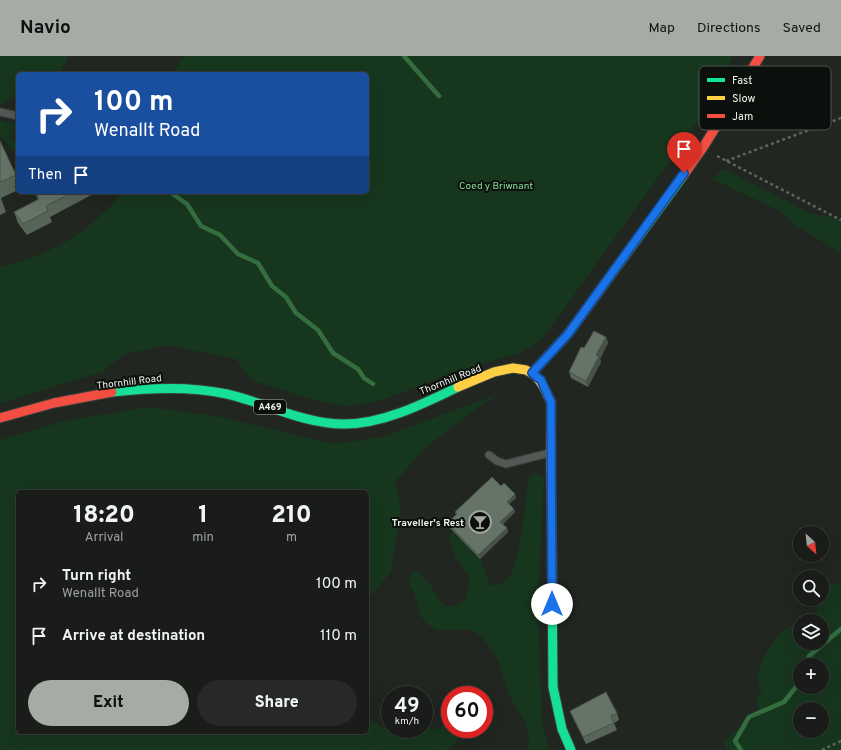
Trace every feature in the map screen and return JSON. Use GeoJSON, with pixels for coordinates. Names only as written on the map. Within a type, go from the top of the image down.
{"type":"FeatureCollection","features":[{"type":"Feature","properties":{"kind":"main road"},"geometry":{"type":"LineString","coordinates":[[754,66],[760,56]]}},
{"type":"Feature","properties":{"kind":"main road"},"geometry":{"type":"LineString","coordinates":[[571,750],[562,729],[553,687],[553,452],[551,402],[541,380],[532,373],[568,334],[702,148],[713,130]]}},
{"type":"Feature","properties":{"kind":"main road","name":"Thornhill Road"},"geometry":{"type":"LineString","coordinates":[[0,418],[47,405],[155,387],[203,390],[225,394],[331,425],[361,423],[389,415],[476,379],[500,371],[520,368],[532,373]]}},
{"type":"Feature","properties":{"kind":"lane"},"geometry":{"type":"LineString","coordinates":[[0,112],[16,116]]}},
{"type":"Feature","properties":{"kind":"lane"},"geometry":{"type":"LineString","coordinates":[[489,454],[497,461],[506,464],[553,452]]}},
{"type":"Feature","properties":{"kind":"path"},"geometry":{"type":"LineString","coordinates":[[831,122],[841,118]]}},
{"type":"Feature","properties":{"kind":"path"},"geometry":{"type":"LineString","coordinates":[[726,161],[809,130]]}},
{"type":"Feature","properties":{"kind":"path"},"geometry":{"type":"LineString","coordinates":[[702,148],[841,220]]}},
{"type":"Feature","properties":{"kind":"path"},"geometry":{"type":"LineString","coordinates":[[822,750],[841,741]]}},
{"type":"Feature","properties":{"kind":"green space"},"geometry":{"type":"Polygon","coordinates":[[[0,56],[69,56],[60,72],[16,72],[16,97],[0,104],[0,56]]]}},
{"type":"Feature","properties":{"kind":"green space","name":"Coed y Briwnant"},"geometry":{"type":"Polygon","coordinates":[[[184,56],[733,56],[728,66],[699,66],[699,119],[543,338],[524,351],[434,380],[380,401],[346,406],[314,400],[251,380],[236,359],[166,345],[123,355],[102,372],[0,404],[0,267],[36,256],[53,249],[68,240],[96,220],[121,194],[369,194],[369,72],[173,72],[184,56]]]}},
{"type":"Feature","properties":{"kind":"green space"},"geometry":{"type":"Polygon","coordinates":[[[0,120],[15,124],[12,139],[16,142],[16,152],[15,152],[0,136],[0,120]]]}},
{"type":"Feature","properties":{"kind":"green space"},"geometry":{"type":"Polygon","coordinates":[[[724,169],[810,213],[841,219],[841,253],[796,226],[780,211],[712,179],[724,169]]]}},
{"type":"Feature","properties":{"kind":"green space"},"geometry":{"type":"Polygon","coordinates":[[[499,394],[476,409],[422,450],[403,474],[395,480],[401,507],[391,572],[369,598],[369,490],[16,490],[16,734],[369,734],[369,722],[373,721],[381,726],[381,738],[433,738],[433,729],[441,728],[441,738],[457,738],[457,741],[448,750],[0,750],[0,440],[64,421],[149,407],[216,416],[334,444],[382,437],[499,394]]]}},
{"type":"Feature","properties":{"kind":"green space"},"geometry":{"type":"Polygon","coordinates":[[[535,473],[544,477],[538,608],[542,722],[549,750],[528,750],[529,736],[525,722],[510,697],[500,669],[499,661],[481,636],[471,630],[437,630],[427,624],[420,615],[415,595],[408,582],[414,570],[429,583],[444,606],[457,605],[467,597],[469,576],[455,556],[449,537],[453,532],[480,559],[491,586],[501,584],[506,581],[511,574],[519,549],[528,481],[530,475],[535,473]]]}},
{"type":"Feature","properties":{"kind":"green space"},"geometry":{"type":"Polygon","coordinates":[[[829,583],[841,584],[841,750],[727,750],[724,741],[736,730],[748,726],[759,709],[756,700],[762,689],[758,681],[760,667],[768,650],[780,634],[793,625],[793,650],[829,650],[829,614],[816,614],[817,606],[829,606],[829,583]]]}},
{"type":"Feature","properties":{"kind":"building"},"geometry":{"type":"Polygon","coordinates":[[[0,141],[16,175],[0,182],[0,141]]]}},
{"type":"Feature","properties":{"kind":"building"},"geometry":{"type":"Polygon","coordinates":[[[36,194],[69,194],[46,206],[48,211],[23,224],[14,212],[39,199],[36,194]]]}},
{"type":"Feature","properties":{"kind":"building"},"geometry":{"type":"Polygon","coordinates":[[[594,331],[606,337],[596,355],[599,356],[586,381],[569,372],[581,347],[584,348],[594,331]]]}},
{"type":"Feature","properties":{"kind":"building","name":"Traveller's Rest"},"geometry":{"type":"Polygon","coordinates":[[[492,477],[501,486],[504,483],[515,494],[507,502],[514,509],[500,522],[507,528],[478,555],[447,523],[457,514],[455,512],[492,477]]]}},
{"type":"Feature","properties":{"kind":"building"},"geometry":{"type":"Polygon","coordinates":[[[606,692],[617,713],[611,716],[614,723],[583,737],[570,711],[606,692]]]}},
{"type":"Feature","properties":{"kind":"waterway"},"geometry":{"type":"LineString","coordinates":[[404,56],[439,96]]}},
{"type":"Feature","properties":{"kind":"waterway"},"geometry":{"type":"LineString","coordinates":[[173,194],[187,204],[201,226],[220,235],[238,254],[258,263],[272,286],[286,297],[296,313],[318,330],[333,353],[358,369],[364,378],[373,384]]}},
{"type":"Feature","properties":{"kind":"waterway"},"geometry":{"type":"LineString","coordinates":[[808,658],[841,629]]}},
{"type":"Feature","properties":{"kind":"waterway"},"geometry":{"type":"LineString","coordinates":[[741,750],[735,741],[749,717],[784,702],[793,691]]}},
{"type":"Feature","properties":{"kind":"traffic: fast"},"geometry":{"type":"LineString","coordinates":[[532,373],[568,334],[683,176]]}},
{"type":"Feature","properties":{"kind":"traffic: fast"},"geometry":{"type":"LineString","coordinates":[[112,392],[170,388],[213,391],[242,398],[314,421],[344,424],[373,421],[388,417],[417,406],[458,387]]}},
{"type":"Feature","properties":{"kind":"traffic: fast"},"geometry":{"type":"LineString","coordinates":[[552,564],[553,687],[562,729],[571,750]]}},
{"type":"Feature","properties":{"kind":"traffic: slow"},"geometry":{"type":"LineString","coordinates":[[458,387],[494,372],[513,368],[526,370],[536,376],[551,402],[551,470]]}},
{"type":"Feature","properties":{"kind":"traffic: jam"},"geometry":{"type":"LineString","coordinates":[[754,66],[760,56]]}},
{"type":"Feature","properties":{"kind":"traffic: jam"},"geometry":{"type":"LineString","coordinates":[[683,176],[714,130]]}},
{"type":"Feature","properties":{"kind":"traffic: jam"},"geometry":{"type":"LineString","coordinates":[[0,418],[54,403],[112,392]]}},
{"type":"Feature","properties":{"kind":"traffic: jam"},"geometry":{"type":"LineString","coordinates":[[551,470],[552,564]]}},
{"type":"Feature","properties":{"kind":"place","name":"Traveller's Rest"},"geometry":{"type":"Point","coordinates":[480,522]}},
{"type":"Feature","properties":{"kind":"route"},"geometry":{"type":"LineString","coordinates":[[552,604],[553,435],[551,402],[541,380],[532,373],[568,334],[684,173]]}}]}
